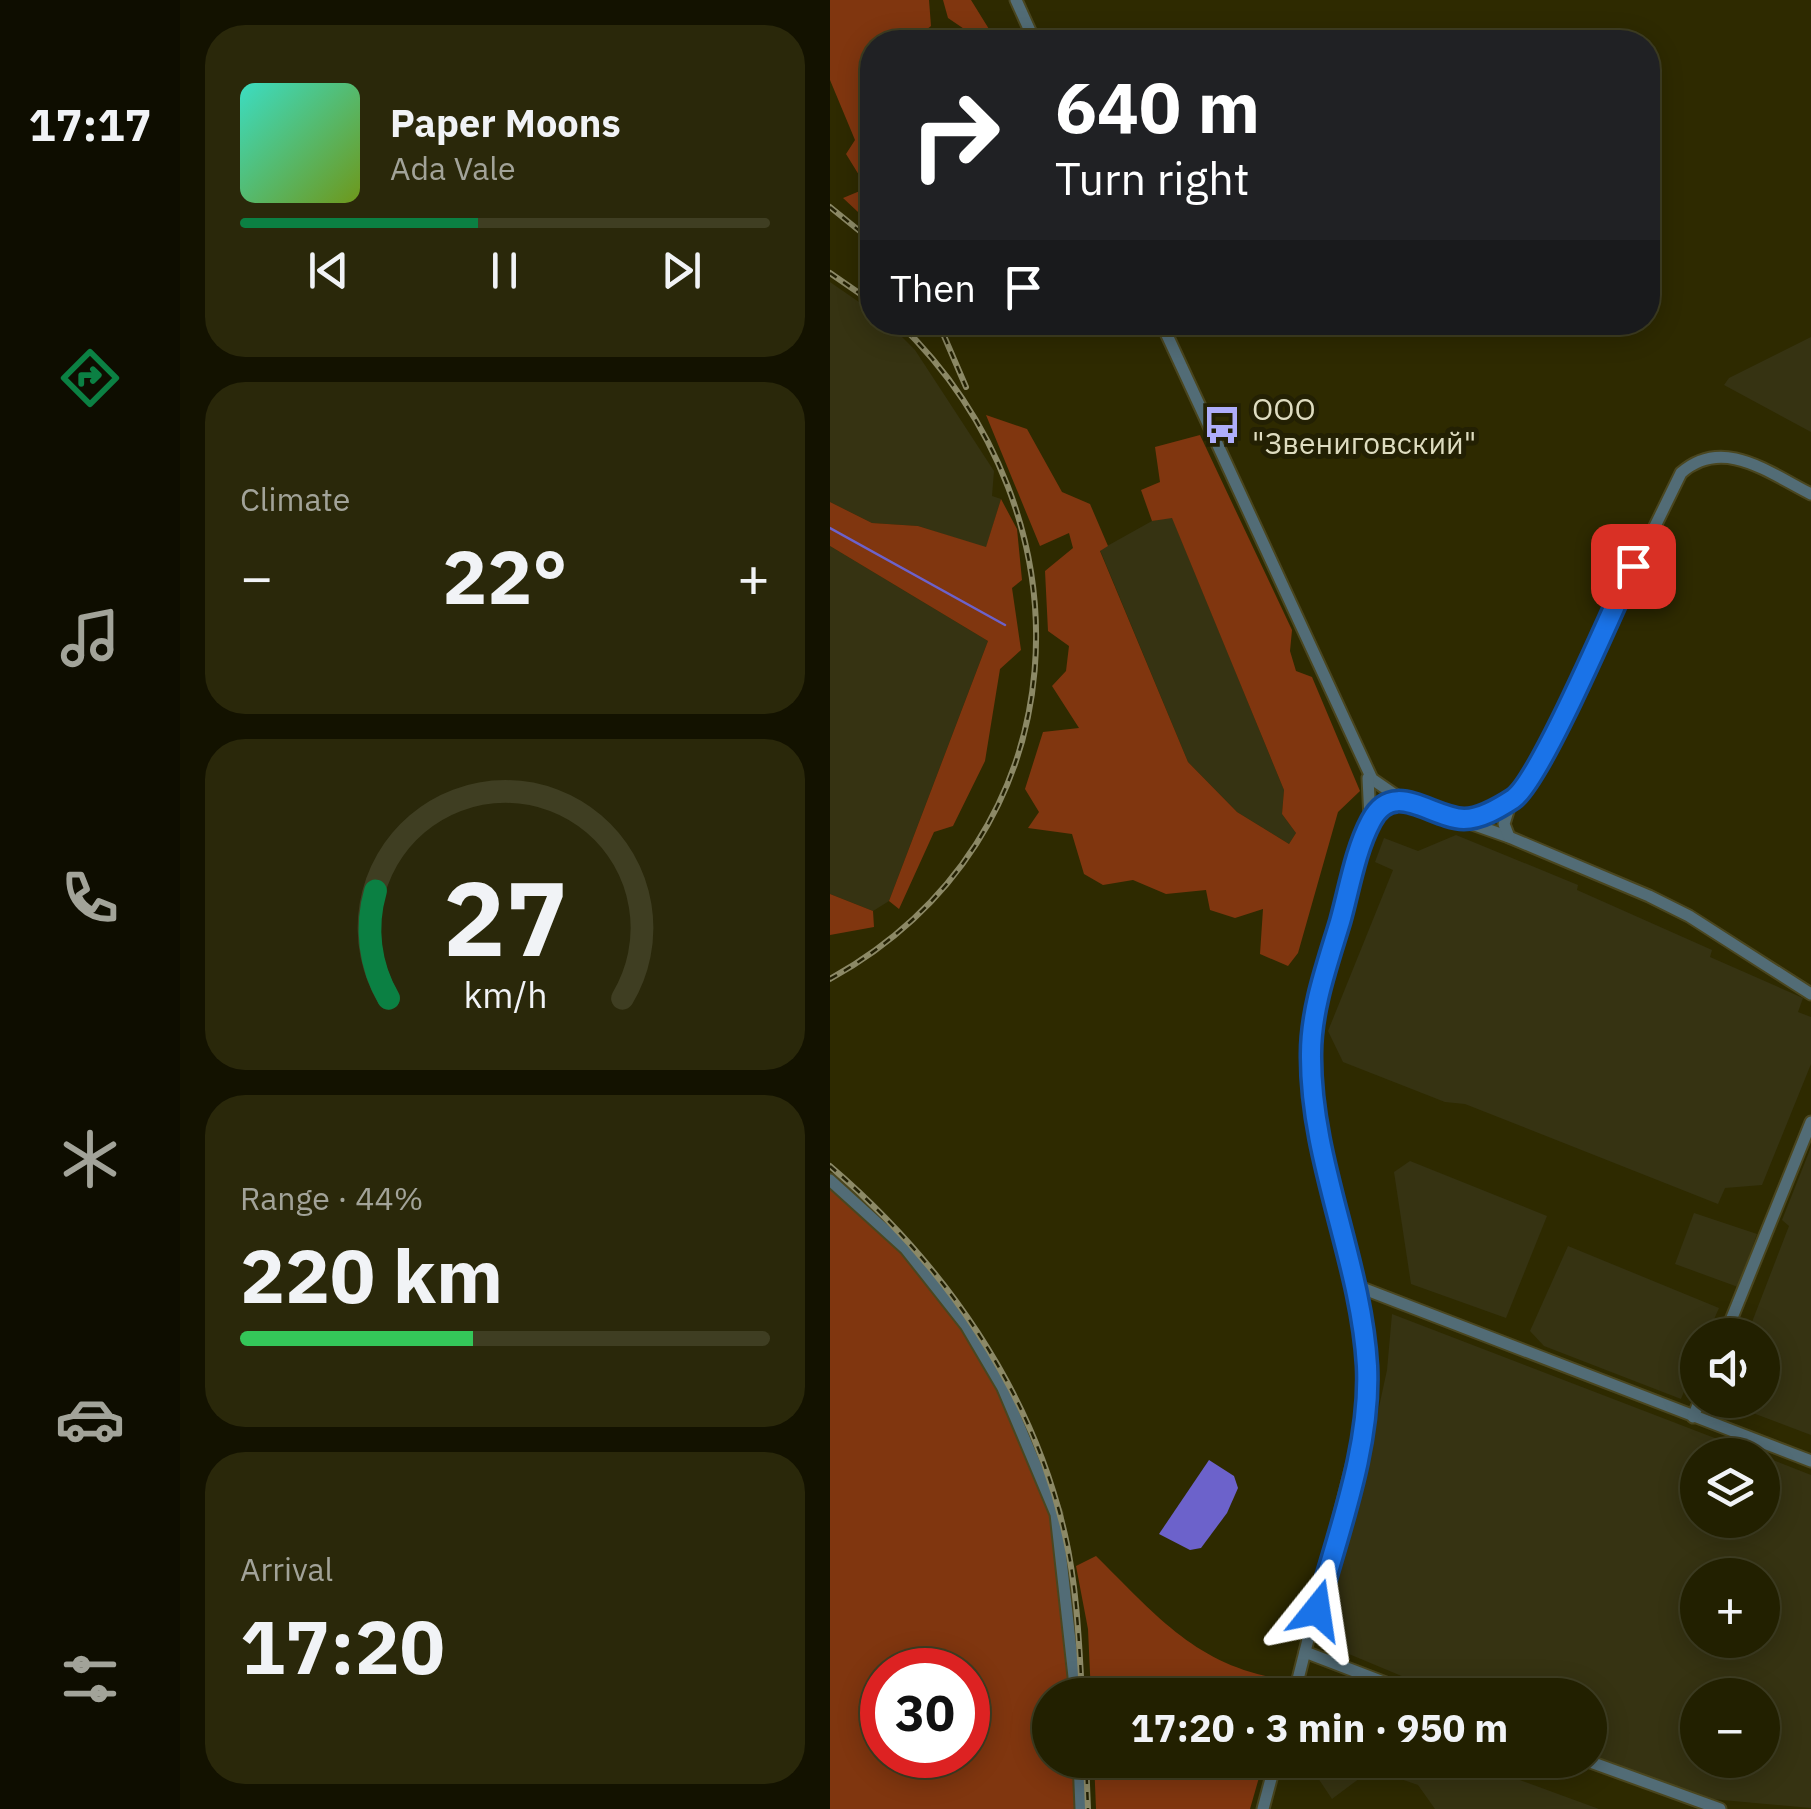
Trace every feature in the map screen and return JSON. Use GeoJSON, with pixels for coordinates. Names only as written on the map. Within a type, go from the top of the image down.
{"type":"FeatureCollection","features":[{"type":"Feature","properties":{"kind":"street"},"geometry":{"type":"LineString","coordinates":[[1016,0],[1030,30]]}},
{"type":"Feature","properties":{"kind":"street"},"geometry":{"type":"LineString","coordinates":[[1167,335],[1366,772],[1372,798],[1369,824],[1322,984],[1311,1056],[1320,1140],[1364,1331],[1366,1414],[1299,1678]]}},
{"type":"Feature","properties":{"kind":"street"},"geometry":{"type":"LineString","coordinates":[[1461,819],[1486,814],[1510,801],[1531,780],[1681,473],[1708,456],[1726,456],[1745,460],[1811,494]]}},
{"type":"Feature","properties":{"kind":"street"},"geometry":{"type":"LineString","coordinates":[[1366,772],[1401,799],[1509,837],[1689,916],[1811,994]]}},
{"type":"Feature","properties":{"kind":"street"},"geometry":{"type":"LineString","coordinates":[[1369,824],[1386,803],[1401,799]]}},
{"type":"Feature","properties":{"kind":"street"},"geometry":{"type":"LineString","coordinates":[[1509,837],[1504,824],[1510,801]]}},
{"type":"Feature","properties":{"kind":"street"},"geometry":{"type":"LineString","coordinates":[[1732,1318],[1811,1122]]}},
{"type":"Feature","properties":{"kind":"street"},"geometry":{"type":"LineString","coordinates":[[830,1180],[906,1250],[966,1325],[1003,1388],[1056,1514],[1074,1678]]}},
{"type":"Feature","properties":{"kind":"street"},"geometry":{"type":"LineString","coordinates":[[1354,1285],[1680,1412]]}},
{"type":"Feature","properties":{"kind":"street"},"geometry":{"type":"LineString","coordinates":[[1696,1418],[1811,1462]]}},
{"type":"Feature","properties":{"kind":"street"},"geometry":{"type":"LineString","coordinates":[[1306,1652],[1373,1678]]}},
{"type":"Feature","properties":{"kind":"street"},"geometry":{"type":"LineString","coordinates":[[1607,1768],[1720,1809]]}},
{"type":"Feature","properties":{"kind":"street"},"geometry":{"type":"LineString","coordinates":[[1080,1778],[1081,1809]]}},
{"type":"Feature","properties":{"kind":"street"},"geometry":{"type":"LineString","coordinates":[[1263,1809],[1271,1778]]}},
{"type":"Feature","properties":{"kind":"shaded area"},"geometry":{"type":"Polygon","coordinates":[[[830,0],[929,0],[931,26],[926,30],[860,30],[860,177],[846,154],[855,140],[830,80],[830,0]]]}},
{"type":"Feature","properties":{"kind":"shaded area"},"geometry":{"type":"Polygon","coordinates":[[[943,0],[971,0],[990,30],[966,30],[948,18],[943,0]]]}},
{"type":"Feature","properties":{"kind":"shaded area"},"geometry":{"type":"Polygon","coordinates":[[[860,191],[860,214],[843,198],[860,191]]]}},
{"type":"Feature","properties":{"kind":"shaded area"},"geometry":{"type":"Polygon","coordinates":[[[830,282],[860,303],[860,335],[900,335],[915,350],[994,471],[992,496],[1001,499],[986,548],[918,526],[872,523],[830,502],[830,282]]]}},
{"type":"Feature","properties":{"kind":"shaded area"},"geometry":{"type":"Polygon","coordinates":[[[1811,337],[1811,432],[1724,385],[1729,378],[1811,337]]]}},
{"type":"Feature","properties":{"kind":"shaded area"},"geometry":{"type":"Polygon","coordinates":[[[986,415],[1027,429],[1062,492],[1090,504],[1108,546],[1100,551],[1188,762],[1237,812],[1289,844],[1296,833],[1282,814],[1284,790],[1172,518],[1152,521],[1141,490],[1160,482],[1155,447],[1200,435],[1292,630],[1290,651],[1296,671],[1312,677],[1360,791],[1338,812],[1298,953],[1288,966],[1260,954],[1263,909],[1235,918],[1210,910],[1206,890],[1166,894],[1133,880],[1103,885],[1084,874],[1072,834],[1028,828],[1039,812],[1025,789],[1043,732],[1079,728],[1052,686],[1066,671],[1069,646],[1048,631],[1045,571],[1073,548],[1069,533],[1040,546],[986,415]]]}},
{"type":"Feature","properties":{"kind":"shaded area"},"geometry":{"type":"Polygon","coordinates":[[[1001,499],[1017,529],[1022,580],[1012,588],[1021,650],[1000,669],[985,761],[953,826],[934,832],[899,909],[889,901],[988,641],[830,546],[830,502],[872,523],[918,526],[986,547],[1001,499]]]}},
{"type":"Feature","properties":{"kind":"shaded area"},"geometry":{"type":"Polygon","coordinates":[[[1172,517],[1284,790],[1282,814],[1296,833],[1289,844],[1237,812],[1188,762],[1100,550],[1152,521],[1172,517]]]}},
{"type":"Feature","properties":{"kind":"shaded area"},"geometry":{"type":"Polygon","coordinates":[[[830,546],[988,641],[889,901],[873,911],[830,894],[830,546]]]}},
{"type":"Feature","properties":{"kind":"shaded area"},"geometry":{"type":"Polygon","coordinates":[[[1456,835],[1578,885],[1577,890],[1712,950],[1710,957],[1803,998],[1798,1012],[1811,1017],[1811,1064],[1762,1185],[1725,1188],[1718,1204],[1465,1104],[1445,1102],[1343,1062],[1328,1031],[1393,870],[1375,862],[1384,838],[1418,851],[1456,835]]]}},
{"type":"Feature","properties":{"kind":"shaded area"},"geometry":{"type":"Polygon","coordinates":[[[830,894],[873,911],[874,927],[830,935],[830,894]]]}},
{"type":"Feature","properties":{"kind":"shaded area"},"geometry":{"type":"Polygon","coordinates":[[[1811,1147],[1811,1435],[1766,1418],[1780,1418],[1780,1318],[1754,1318],[1789,1226],[1782,1220],[1811,1147]]]}},
{"type":"Feature","properties":{"kind":"shaded area"},"geometry":{"type":"Polygon","coordinates":[[[1410,1161],[1547,1216],[1506,1318],[1411,1284],[1394,1172],[1410,1161]]]}},
{"type":"Feature","properties":{"kind":"shaded area"},"geometry":{"type":"Polygon","coordinates":[[[830,1181],[906,1249],[1003,1388],[1056,1514],[1074,1678],[1032,1678],[1032,1778],[1080,1778],[1081,1809],[830,1809],[830,1181]]]}},
{"type":"Feature","properties":{"kind":"shaded area"},"geometry":{"type":"Polygon","coordinates":[[[1694,1213],[1757,1234],[1738,1287],[1675,1264],[1694,1213]]]}},
{"type":"Feature","properties":{"kind":"shaded area"},"geometry":{"type":"Polygon","coordinates":[[[1568,1246],[1719,1308],[1715,1318],[1680,1318],[1680,1399],[1544,1346],[1530,1331],[1568,1246]]]}},
{"type":"Feature","properties":{"kind":"shaded area"},"geometry":{"type":"Polygon","coordinates":[[[1392,1314],[1715,1438],[1680,1438],[1680,1538],[1780,1538],[1780,1463],[1811,1475],[1811,1808],[1711,1799],[1607,1761],[1607,1678],[1406,1678],[1313,1639],[1361,1463],[1369,1453],[1387,1370],[1392,1314]]]}},
{"type":"Feature","properties":{"kind":"shaded area"},"geometry":{"type":"Polygon","coordinates":[[[1209,1460],[1234,1476],[1238,1488],[1227,1513],[1201,1548],[1190,1550],[1159,1534],[1209,1460]]]}},
{"type":"Feature","properties":{"kind":"shaded area"},"geometry":{"type":"Polygon","coordinates":[[[1096,1556],[1181,1636],[1229,1664],[1277,1678],[1090,1678],[1088,1629],[1076,1566],[1096,1556]]]}},
{"type":"Feature","properties":{"kind":"shaded area"},"geometry":{"type":"Polygon","coordinates":[[[1095,1778],[1259,1778],[1250,1809],[1096,1809],[1095,1778]]]}},
{"type":"Feature","properties":{"kind":"shaded area"},"geometry":{"type":"Polygon","coordinates":[[[1318,1778],[1360,1778],[1332,1799],[1318,1778]]]}},
{"type":"Feature","properties":{"kind":"shaded area"},"geometry":{"type":"Polygon","coordinates":[[[1398,1778],[1514,1778],[1599,1809],[1435,1809],[1418,1785],[1398,1778]]]}},
{"type":"Feature","properties":{"kind":"waterway"},"geometry":{"type":"LineString","coordinates":[[830,528],[1005,625]]}},
{"type":"Feature","properties":{"kind":"railway"},"geometry":{"type":"LineString","coordinates":[[830,207],[860,231]]}},
{"type":"Feature","properties":{"kind":"railway"},"geometry":{"type":"LineString","coordinates":[[830,273],[860,294]]}},
{"type":"Feature","properties":{"kind":"railway"},"geometry":{"type":"LineString","coordinates":[[830,979],[914,918],[976,844],[1016,760],[1035,670],[1032,578],[1008,487],[963,400],[909,335]]}},
{"type":"Feature","properties":{"kind":"railway"},"geometry":{"type":"LineString","coordinates":[[944,335],[966,387]]}},
{"type":"Feature","properties":{"kind":"railway"},"geometry":{"type":"LineString","coordinates":[[830,1166],[871,1203],[945,1286],[1006,1379],[1050,1481],[1065,1535],[1077,1615],[1081,1678]]}},
{"type":"Feature","properties":{"kind":"railway"},"geometry":{"type":"LineString","coordinates":[[1087,1778],[1088,1809]]}},
{"type":"Feature","properties":{"kind":"place","name":"ООО \"Звениговский\""},"geometry":{"type":"Point","coordinates":[1222,425]}},
{"type":"Feature","properties":{"kind":"route"},"geometry":{"type":"LineString","coordinates":[[1317,1610],[1364,1428],[1367,1394],[1364,1331],[1320,1140],[1311,1056],[1314,1019],[1350,886],[1369,824],[1386,803],[1401,799],[1461,819],[1474,818],[1510,801],[1525,789],[1633,566]]}}]}
